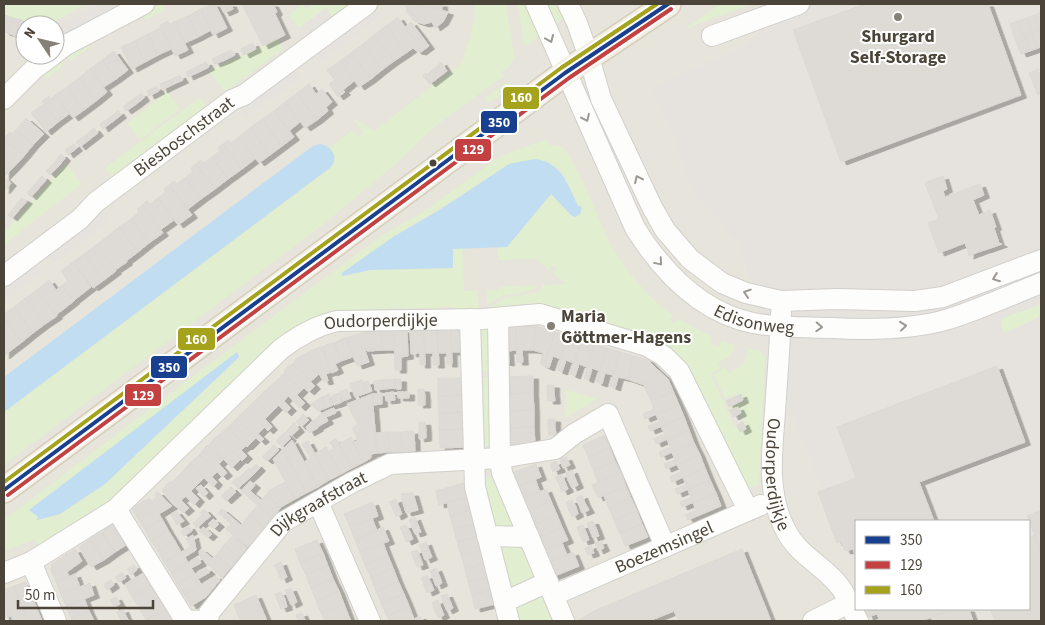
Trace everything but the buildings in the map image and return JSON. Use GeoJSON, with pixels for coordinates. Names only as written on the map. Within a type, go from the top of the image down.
{"type":"FeatureCollection","features":[{"type":"Feature","properties":{"kind":"main road"},"geometry":{"type":"LineString","coordinates":[[4,490],[589,57],[668,4]]}},
{"type":"Feature","properties":{"kind":"street"},"geometry":{"type":"LineString","coordinates":[[65,46],[144,4]]}},
{"type":"Feature","properties":{"kind":"street","name":"Biesboschstraat"},"geometry":{"type":"LineString","coordinates":[[4,276],[80,219],[96,202],[232,100],[244,96],[367,4]]}},
{"type":"Feature","properties":{"kind":"street","name":"Edisonweg"},"geometry":{"type":"LineString","coordinates":[[536,4],[635,228],[663,267],[685,289],[715,309],[753,323],[854,329],[900,327],[948,319],[1041,284]]}},
{"type":"Feature","properties":{"kind":"street","name":"Edisonweg"},"geometry":{"type":"LineString","coordinates":[[568,4],[589,57],[601,99],[652,207],[665,230],[676,244],[701,269],[722,282],[746,293],[781,301],[837,299],[915,301],[943,297],[1041,260]]}},
{"type":"Feature","properties":{"kind":"street"},"geometry":{"type":"LineString","coordinates":[[712,36],[799,4]]}},
{"type":"Feature","properties":{"kind":"street"},"geometry":{"type":"LineString","coordinates":[[4,99],[39,65]]}},
{"type":"Feature","properties":{"kind":"street","name":"Oudorperdijkje"},"geometry":{"type":"LineString","coordinates":[[781,301],[771,462],[774,499],[779,516],[792,542],[805,556],[837,582],[858,621]]}},
{"type":"Feature","properties":{"kind":"street","name":"Oudorperdijkje"},"geometry":{"type":"LineString","coordinates":[[4,573],[31,562],[116,509],[295,338],[310,329],[337,322],[498,318],[540,314],[647,346],[664,356],[679,372],[748,510]]}},
{"type":"Feature","properties":{"kind":"street"},"geometry":{"type":"LineString","coordinates":[[498,318],[500,458],[502,473],[529,538],[555,590],[564,621]]}},
{"type":"Feature","properties":{"kind":"street"},"geometry":{"type":"LineString","coordinates":[[470,319],[474,487],[506,612]]}},
{"type":"Feature","properties":{"kind":"street","name":"Dijkgraafstraat"},"geometry":{"type":"LineString","coordinates":[[208,621],[209,612],[283,522],[351,483],[390,464],[474,461],[555,449],[574,434],[608,414],[665,546]]}},
{"type":"Feature","properties":{"kind":"street","name":"Boezemsingel"},"geometry":{"type":"LineString","coordinates":[[506,612],[774,499]]}},
{"type":"Feature","properties":{"kind":"street"},"geometry":{"type":"LineString","coordinates":[[318,502],[370,621]]}},
{"type":"Feature","properties":{"kind":"street"},"geometry":{"type":"LineString","coordinates":[[116,509],[185,620],[200,621]]}},
{"type":"Feature","properties":{"kind":"street"},"geometry":{"type":"LineString","coordinates":[[487,536],[529,538]]}},
{"type":"Feature","properties":{"kind":"street"},"geometry":{"type":"LineString","coordinates":[[31,562],[56,621]]}},
{"type":"Feature","properties":{"kind":"street"},"geometry":{"type":"LineString","coordinates":[[813,621],[849,603]]}},
{"type":"Feature","properties":{"kind":"shaded area"},"geometry":{"type":"Polygon","coordinates":[[[4,4],[1041,4],[1041,621],[4,621],[4,4]]]}},
{"type":"Feature","properties":{"kind":"shaded area"},"geometry":{"type":"Polygon","coordinates":[[[99,4],[129,4],[65,39],[65,23],[99,4]]]}},
{"type":"Feature","properties":{"kind":"shaded area"},"geometry":{"type":"Polygon","coordinates":[[[787,4],[1041,4],[1041,621],[877,621],[872,610],[1030,610],[1030,520],[855,520],[855,569],[781,388],[739,242],[693,193],[675,140],[652,88],[747,45],[787,4]]]}},
{"type":"Feature","properties":{"kind":"shaded area"},"geometry":{"type":"Polygon","coordinates":[[[375,6],[382,15],[323,61],[315,51],[375,6]]]}},
{"type":"Feature","properties":{"kind":"shaded area"},"geometry":{"type":"Polygon","coordinates":[[[326,8],[333,18],[306,38],[299,28],[326,8]]]}},
{"type":"Feature","properties":{"kind":"shaded area"},"geometry":{"type":"Polygon","coordinates":[[[294,67],[301,77],[246,118],[238,108],[294,67]]]}},
{"type":"Feature","properties":{"kind":"shaded area"},"geometry":{"type":"Polygon","coordinates":[[[101,211],[109,222],[55,263],[48,253],[101,211]]]}},
{"type":"Feature","properties":{"kind":"shaded area"},"geometry":{"type":"Polygon","coordinates":[[[35,262],[42,272],[4,301],[4,284],[35,262]]]}},
{"type":"Feature","properties":{"kind":"green space"},"geometry":{"type":"Polygon","coordinates":[[[4,4],[86,4],[65,16],[15,15],[15,18],[4,14],[4,4]]]}},
{"type":"Feature","properties":{"kind":"green space"},"geometry":{"type":"Polygon","coordinates":[[[161,4],[165,10],[145,20],[142,13],[161,4]]]}},
{"type":"Feature","properties":{"kind":"green space"},"geometry":{"type":"Polygon","coordinates":[[[303,4],[306,9],[313,4],[354,4],[333,18],[326,8],[299,28],[289,15],[303,4]]]}},
{"type":"Feature","properties":{"kind":"green space"},"geometry":{"type":"Polygon","coordinates":[[[474,4],[506,4],[514,57],[509,67],[501,72],[504,76],[434,127],[397,163],[320,227],[4,465],[4,412],[331,167],[334,157],[329,148],[353,130],[358,137],[363,133],[352,117],[374,131],[462,63],[475,18],[474,4]]]}},
{"type":"Feature","properties":{"kind":"green space"},"geometry":{"type":"Polygon","coordinates":[[[518,4],[525,4],[540,35],[526,46],[524,45],[518,4]]]}},
{"type":"Feature","properties":{"kind":"green space"},"geometry":{"type":"Polygon","coordinates":[[[544,4],[560,4],[566,17],[555,25],[544,4]]]}},
{"type":"Feature","properties":{"kind":"green space"},"geometry":{"type":"Polygon","coordinates":[[[721,4],[753,4],[684,29],[721,4]]]}},
{"type":"Feature","properties":{"kind":"green space"},"geometry":{"type":"Polygon","coordinates":[[[277,39],[283,49],[225,92],[209,71],[277,39]]]}},
{"type":"Feature","properties":{"kind":"green space"},"geometry":{"type":"Polygon","coordinates":[[[85,41],[89,48],[70,61],[65,54],[85,41]]]}},
{"type":"Feature","properties":{"kind":"green space"},"geometry":{"type":"Polygon","coordinates":[[[50,65],[64,65],[47,79],[41,72],[50,65]]]}},
{"type":"Feature","properties":{"kind":"green space"},"geometry":{"type":"Polygon","coordinates":[[[507,82],[512,87],[488,102],[485,98],[507,82]]]}},
{"type":"Feature","properties":{"kind":"green space"},"geometry":{"type":"Polygon","coordinates":[[[167,92],[180,109],[140,140],[127,123],[167,92]]]}},
{"type":"Feature","properties":{"kind":"green space"},"geometry":{"type":"Polygon","coordinates":[[[199,98],[206,106],[111,177],[105,168],[199,98]]]}},
{"type":"Feature","properties":{"kind":"green space"},"geometry":{"type":"Polygon","coordinates":[[[547,139],[549,145],[560,146],[567,151],[612,246],[624,266],[639,284],[673,316],[670,320],[675,323],[678,319],[712,337],[710,343],[719,346],[722,341],[734,345],[731,355],[718,363],[721,368],[711,374],[734,426],[737,425],[740,432],[746,429],[739,414],[741,413],[738,407],[730,410],[729,407],[743,400],[741,395],[734,397],[733,395],[725,399],[714,375],[725,367],[729,373],[744,363],[749,349],[758,350],[765,356],[759,484],[744,491],[726,444],[693,374],[667,350],[487,311],[488,308],[503,299],[541,291],[541,285],[566,284],[553,273],[557,268],[553,265],[549,270],[535,259],[498,260],[498,247],[507,247],[551,194],[571,215],[578,207],[564,176],[558,168],[469,191],[393,237],[345,276],[370,270],[453,268],[453,249],[463,248],[464,291],[478,291],[479,311],[455,311],[453,307],[440,307],[439,312],[433,313],[432,308],[413,308],[411,313],[405,313],[403,308],[387,309],[386,314],[376,314],[375,309],[334,311],[302,325],[301,323],[290,329],[119,494],[39,548],[35,539],[4,551],[4,520],[381,236],[426,210],[500,156],[547,139]],[[237,353],[29,510],[38,517],[38,520],[60,514],[105,484],[239,358],[237,353]]]}},
{"type":"Feature","properties":{"kind":"green space"},"geometry":{"type":"Polygon","coordinates":[[[66,163],[82,184],[4,246],[4,233],[66,163]]]}},
{"type":"Feature","properties":{"kind":"green space"},"geometry":{"type":"Polygon","coordinates":[[[537,285],[537,288],[502,296],[487,305],[487,291],[498,290],[499,287],[537,285]]]}},
{"type":"Feature","properties":{"kind":"green space"},"geometry":{"type":"Polygon","coordinates":[[[1041,304],[1041,314],[1038,318],[1005,333],[1002,329],[1001,322],[1003,318],[1041,304]]]}},
{"type":"Feature","properties":{"kind":"green space"},"geometry":{"type":"Polygon","coordinates":[[[473,327],[495,327],[489,371],[481,371],[473,327]]]}},
{"type":"Feature","properties":{"kind":"green space"},"geometry":{"type":"Polygon","coordinates":[[[496,377],[498,446],[476,447],[475,378],[496,377]]]}},
{"type":"Feature","properties":{"kind":"green space"},"geometry":{"type":"Polygon","coordinates":[[[567,390],[597,399],[565,418],[565,392],[567,390]]]}},
{"type":"Feature","properties":{"kind":"green space"},"geometry":{"type":"Polygon","coordinates":[[[500,476],[563,621],[514,621],[478,479],[500,476]]]}},
{"type":"Feature","properties":{"kind":"water"},"geometry":{"type":"Polygon","coordinates":[[[320,144],[328,147],[333,152],[334,159],[331,167],[4,412],[4,377],[313,146],[320,144]]]}},
{"type":"Feature","properties":{"kind":"water"},"geometry":{"type":"Polygon","coordinates":[[[534,159],[551,164],[557,169],[567,182],[578,206],[582,208],[580,214],[575,217],[571,215],[551,194],[507,247],[453,249],[453,268],[370,270],[342,276],[342,273],[393,237],[438,211],[509,164],[534,159]]]}},
{"type":"Feature","properties":{"kind":"water"},"geometry":{"type":"Polygon","coordinates":[[[237,352],[239,357],[105,484],[60,514],[37,520],[38,517],[29,510],[237,352]]]}},
{"type":"Feature","properties":{"kind":"transit line","name":"160"},"geometry":{"type":"LineString","coordinates":[[4,482],[561,68],[657,4]]}},
{"type":"Feature","properties":{"kind":"transit line","name":"350"},"geometry":{"type":"LineString","coordinates":[[4,490],[565,73],[668,4]]}},
{"type":"Feature","properties":{"kind":"transit line","name":"129"},"geometry":{"type":"LineString","coordinates":[[8,495],[569,78],[671,9]]}},
{"type":"Feature","properties":{"kind":"place","name":"Shurgard Self-Storage"},"geometry":{"type":"Point","coordinates":[898,17]}},
{"type":"Feature","properties":{"kind":"place","name":"Maria Göttmer-Hagens"},"geometry":{"type":"Point","coordinates":[551,326]}}]}
